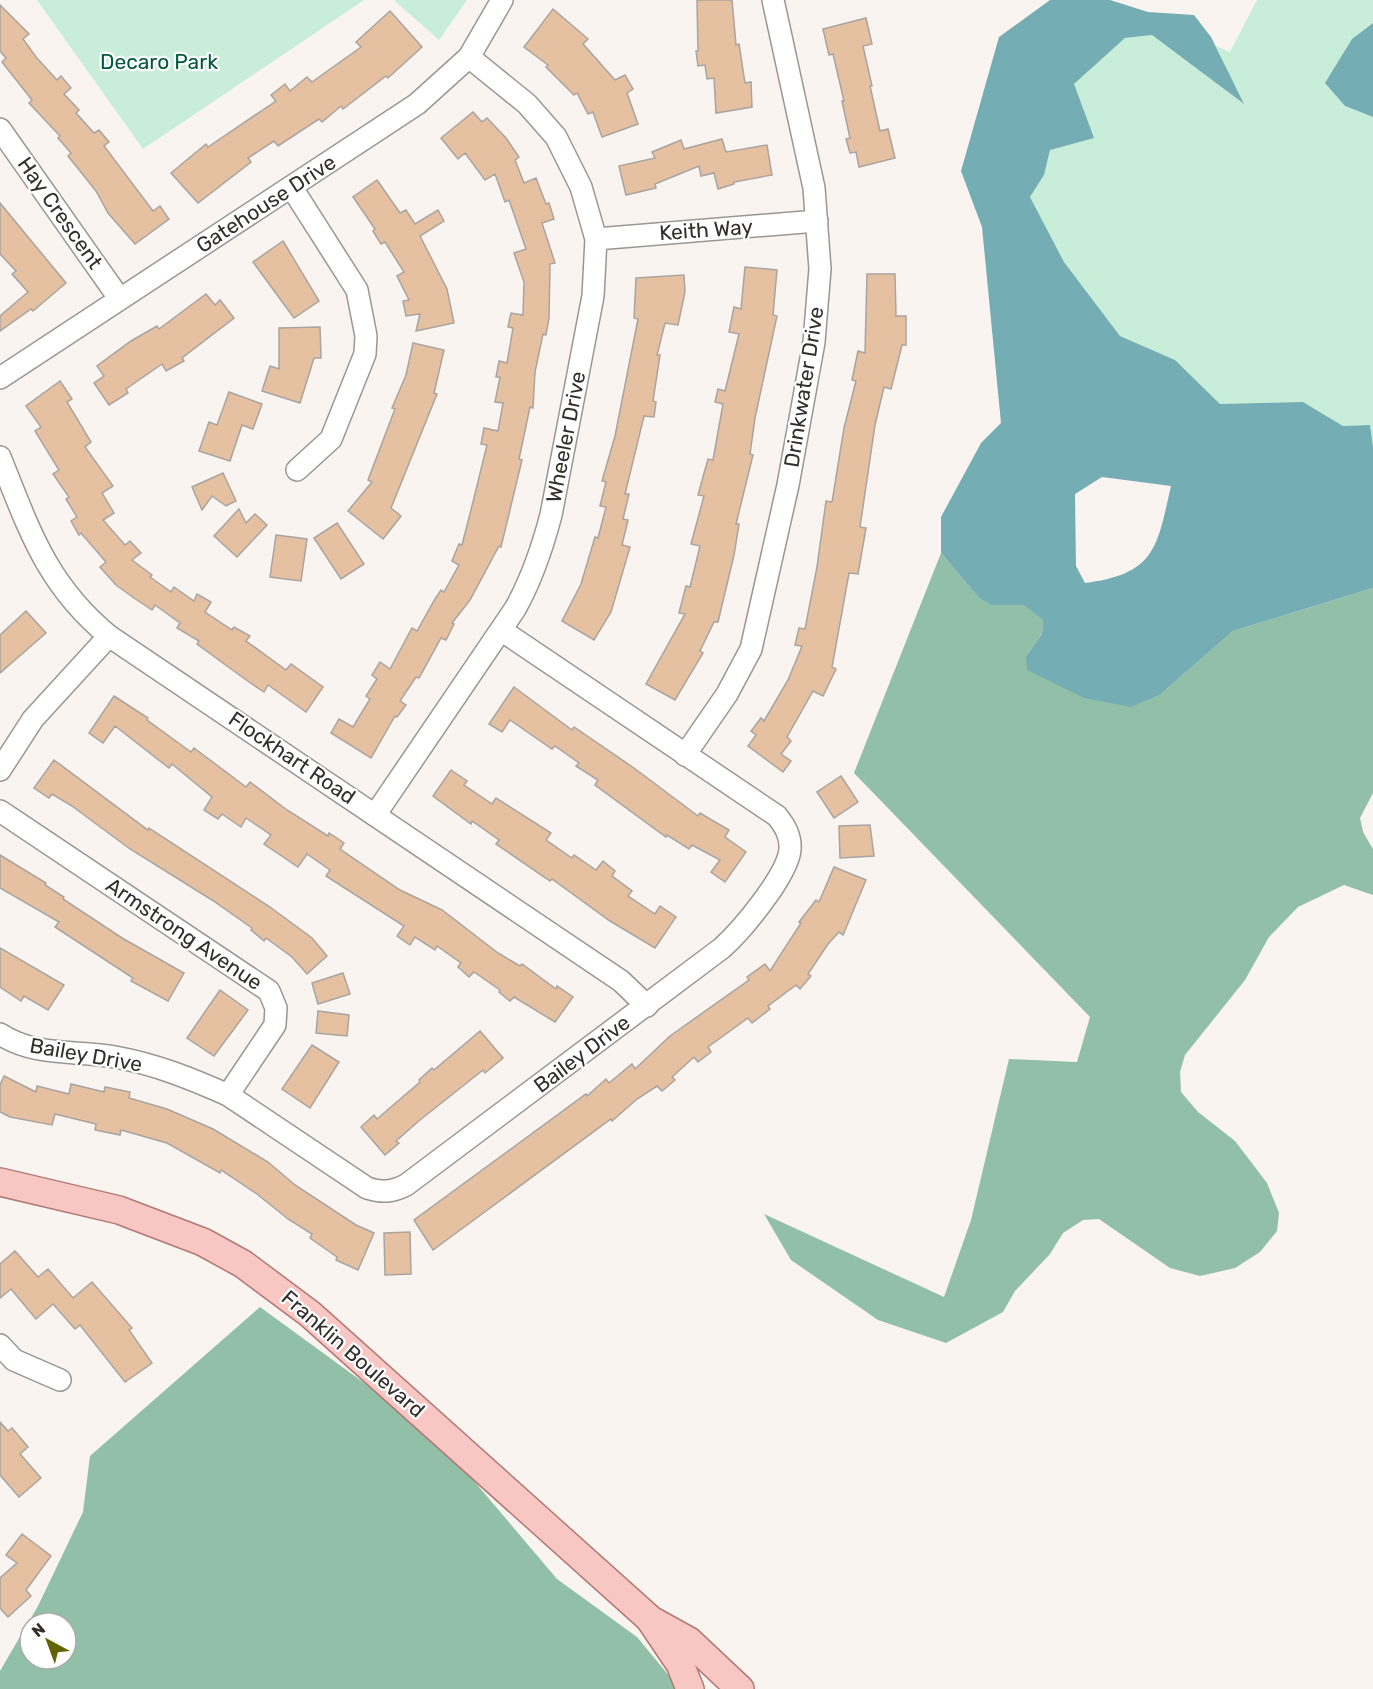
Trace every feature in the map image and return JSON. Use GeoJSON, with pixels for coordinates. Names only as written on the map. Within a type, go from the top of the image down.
{"type":"FeatureCollection","features":[{"type":"Feature","properties":{"kind":"main road","name":"Franklin Boulevard"},"geometry":{"type":"LineString","coordinates":[[0,1182],[119,1210],[203,1242],[243,1264],[310,1314],[651,1620],[689,1641],[740,1689]]}},
{"type":"Feature","properties":{"kind":"main road","name":"Franklin Boulevard"},"geometry":{"type":"LineString","coordinates":[[651,1620],[680,1664],[690,1689]]}},
{"type":"Feature","properties":{"kind":"street","name":"Gatehouse Drive"},"geometry":{"type":"LineString","coordinates":[[0,378],[417,104],[469,57],[502,0]]}},
{"type":"Feature","properties":{"kind":"street","name":"Drinkwater Drive"},"geometry":{"type":"LineString","coordinates":[[685,755],[741,670],[751,648],[762,609],[814,342],[820,269],[814,188],[773,0]]}},
{"type":"Feature","properties":{"kind":"street","name":"Wheeler Drive"},"geometry":{"type":"LineString","coordinates":[[375,815],[501,630],[528,586],[544,544],[551,515],[593,297],[596,239],[581,187],[556,137],[527,104],[469,57]]}},
{"type":"Feature","properties":{"kind":"street","name":"Hay Crescent"},"geometry":{"type":"LineString","coordinates":[[0,129],[119,298]]}},
{"type":"Feature","properties":{"kind":"street"},"geometry":{"type":"LineString","coordinates":[[292,188],[354,284],[362,304],[366,336],[365,354],[332,439],[297,470]]}},
{"type":"Feature","properties":{"kind":"street","name":"Keith Way"},"geometry":{"type":"LineString","coordinates":[[596,239],[817,221]]}},
{"type":"Feature","properties":{"kind":"street","name":"Flockhart Road"},"geometry":{"type":"LineString","coordinates":[[0,457],[39,553],[72,602],[109,636],[621,981],[647,1006]]}},
{"type":"Feature","properties":{"kind":"street","name":"Bailey Drive"},"geometry":{"type":"LineString","coordinates":[[0,1034],[39,1050],[130,1060],[171,1071],[228,1095],[367,1188],[381,1192],[393,1191],[406,1185],[647,1006],[742,930],[787,862],[790,848],[789,836],[777,816],[501,630]]}},
{"type":"Feature","properties":{"kind":"street"},"geometry":{"type":"LineString","coordinates":[[0,770],[33,719],[109,636]]}},
{"type":"Feature","properties":{"kind":"street","name":"Armstrong Avenue"},"geometry":{"type":"LineString","coordinates":[[0,811],[268,991],[276,1008],[275,1025],[228,1095]]}},
{"type":"Feature","properties":{"kind":"street"},"geometry":{"type":"LineString","coordinates":[[0,1345],[14,1360],[60,1380]]}},
{"type":"Feature","properties":{"kind":"green space","name":"Decaro Park"},"geometry":{"type":"Polygon","coordinates":[[[37,0],[364,0],[143,149],[37,0]]]}},
{"type":"Feature","properties":{"kind":"green space"},"geometry":{"type":"Polygon","coordinates":[[[394,0],[467,0],[439,40],[394,0]]]}},
{"type":"Feature","properties":{"kind":"green space"},"geometry":{"type":"Polygon","coordinates":[[[1257,0],[1373,0],[1373,23],[1352,39],[1345,106],[1373,117],[1373,447],[1370,425],[1343,426],[1303,402],[1220,404],[1175,360],[1120,336],[1064,262],[1030,197],[1044,175],[1050,150],[1074,84],[1125,38],[1152,35],[1242,103],[1216,46],[1230,52],[1257,0]]]}},
{"type":"Feature","properties":{"kind":"green space"},"geometry":{"type":"Polygon","coordinates":[[[941,553],[979,598],[991,605],[1024,604],[1043,620],[1042,634],[1026,656],[1161,694],[1233,631],[1373,588],[1373,793],[1360,818],[1363,832],[1373,849],[1373,895],[1344,885],[1298,907],[1269,937],[1245,980],[1185,1055],[1180,1072],[1181,1092],[1198,1112],[1235,1141],[1267,1183],[1279,1213],[1277,1231],[1260,1252],[1235,1268],[1200,1276],[1170,1268],[1099,1219],[1083,1220],[1063,1233],[1050,1254],[1015,1291],[1003,1312],[946,1343],[878,1320],[791,1260],[764,1214],[944,1297],[971,1220],[1009,1059],[1077,1062],[1090,1017],[854,773],[941,553]]]}},
{"type":"Feature","properties":{"kind":"green space"},"geometry":{"type":"Polygon","coordinates":[[[260,1307],[378,1393],[468,1474],[557,1579],[637,1637],[680,1689],[0,1689],[0,1671],[18,1640],[18,1671],[78,1671],[78,1611],[35,1611],[83,1512],[90,1456],[260,1307]]]}},
{"type":"Feature","properties":{"kind":"water"},"geometry":{"type":"Polygon","coordinates":[[[1050,0],[1110,0],[1148,12],[1194,15],[1211,37],[1244,104],[1152,35],[1125,38],[1074,84],[1094,138],[1050,150],[1044,175],[1030,197],[1064,262],[1120,336],[1175,360],[1220,404],[1303,402],[1343,426],[1370,425],[1373,447],[1373,588],[1233,631],[1161,694],[1131,707],[1084,698],[1027,670],[1026,656],[1042,634],[1043,620],[1024,605],[991,605],[979,598],[941,553],[941,517],[981,443],[1001,423],[982,227],[961,171],[999,37],[1050,0]],[[1102,477],[1075,494],[1076,566],[1085,583],[1109,579],[1126,573],[1140,564],[1149,554],[1162,526],[1171,486],[1102,477]]]}},
{"type":"Feature","properties":{"kind":"water"},"geometry":{"type":"Polygon","coordinates":[[[1373,23],[1373,117],[1345,106],[1325,83],[1352,39],[1373,23]]]}},
{"type":"Feature","properties":{"kind":"building"},"geometry":{"type":"Polygon","coordinates":[[[697,0],[732,0],[736,45],[739,44],[745,83],[751,82],[752,107],[716,113],[714,78],[707,79],[705,65],[698,66],[697,0]]]}},
{"type":"Feature","properties":{"kind":"building"},"geometry":{"type":"Polygon","coordinates":[[[0,5],[29,34],[23,39],[36,57],[57,80],[61,76],[71,88],[64,94],[79,110],[76,113],[94,133],[99,130],[109,142],[104,146],[153,211],[160,206],[169,219],[135,244],[108,213],[96,191],[68,156],[71,153],[58,138],[60,136],[29,103],[32,100],[2,62],[6,58],[0,51],[0,5]]]}},
{"type":"Feature","properties":{"kind":"building"},"geometry":{"type":"Polygon","coordinates":[[[553,9],[588,39],[583,44],[615,80],[625,75],[633,89],[627,93],[638,124],[602,137],[593,112],[588,114],[577,93],[574,95],[546,67],[548,65],[524,47],[553,9]]]}},
{"type":"Feature","properties":{"kind":"building"},"geometry":{"type":"Polygon","coordinates":[[[390,11],[422,47],[388,78],[386,76],[343,109],[341,106],[322,122],[319,119],[278,146],[274,141],[248,158],[251,162],[198,203],[171,173],[206,144],[208,147],[276,101],[271,95],[285,84],[290,91],[307,77],[312,82],[361,47],[356,42],[390,11]]]}},
{"type":"Feature","properties":{"kind":"building"},"geometry":{"type":"Polygon","coordinates":[[[866,18],[872,44],[863,46],[872,86],[870,86],[880,131],[888,129],[895,158],[859,167],[856,152],[850,153],[846,139],[850,138],[842,101],[844,101],[833,54],[829,55],[823,29],[866,18]]]}},
{"type":"Feature","properties":{"kind":"building"},"geometry":{"type":"Polygon","coordinates":[[[473,112],[482,122],[487,118],[506,138],[519,157],[515,160],[524,183],[536,178],[546,204],[549,203],[554,219],[542,223],[555,263],[550,264],[549,318],[535,372],[533,408],[530,407],[519,459],[522,460],[501,547],[499,546],[470,600],[452,623],[454,624],[446,640],[441,638],[419,678],[416,677],[400,701],[406,705],[397,717],[395,716],[371,758],[331,733],[339,719],[353,727],[370,699],[366,696],[377,679],[372,675],[380,662],[390,669],[412,628],[417,631],[435,599],[441,590],[444,592],[459,565],[452,561],[459,544],[462,545],[487,445],[481,444],[484,428],[498,431],[503,403],[495,402],[500,377],[496,377],[499,361],[507,363],[513,328],[508,327],[511,313],[523,315],[524,282],[514,253],[526,249],[509,200],[505,202],[495,174],[485,180],[465,153],[458,159],[441,138],[473,112]]]}},
{"type":"Feature","properties":{"kind":"building"},"geometry":{"type":"Polygon","coordinates":[[[722,139],[726,152],[767,145],[772,175],[734,182],[734,184],[718,189],[714,173],[701,176],[699,166],[655,184],[656,188],[626,195],[619,166],[655,158],[652,152],[681,140],[684,149],[722,139]]]}},
{"type":"Feature","properties":{"kind":"building"},"geometry":{"type":"Polygon","coordinates":[[[377,180],[400,213],[406,210],[415,224],[438,210],[444,221],[420,236],[447,289],[454,323],[416,331],[420,314],[406,316],[403,301],[409,300],[397,276],[404,272],[385,242],[381,244],[373,231],[375,229],[353,197],[377,180]]]}},
{"type":"Feature","properties":{"kind":"building"},"geometry":{"type":"Polygon","coordinates":[[[0,203],[66,283],[33,311],[31,309],[0,331],[0,316],[28,292],[12,274],[16,271],[0,254],[0,203]]]}},
{"type":"Feature","properties":{"kind":"building"},"geometry":{"type":"Polygon","coordinates":[[[283,241],[319,301],[294,318],[253,262],[283,241]]]}},
{"type":"Feature","properties":{"kind":"building"},"geometry":{"type":"Polygon","coordinates":[[[745,267],[777,270],[773,315],[777,316],[755,418],[750,454],[753,455],[736,524],[739,524],[734,555],[718,622],[714,622],[700,651],[703,653],[675,700],[646,684],[685,614],[679,613],[686,586],[690,587],[700,546],[691,544],[704,496],[698,495],[708,459],[713,460],[723,404],[715,402],[718,389],[725,391],[739,334],[729,332],[734,307],[741,309],[745,267]]]}},
{"type":"Feature","properties":{"kind":"building"},"geometry":{"type":"Polygon","coordinates":[[[867,274],[895,274],[896,316],[906,316],[906,345],[902,345],[891,389],[884,387],[875,425],[860,527],[866,528],[858,574],[849,573],[832,667],[836,669],[823,696],[813,691],[787,737],[791,741],[781,754],[791,761],[783,772],[748,746],[756,735],[751,731],[761,718],[764,721],[788,680],[802,646],[795,645],[799,628],[805,629],[817,567],[826,501],[832,502],[844,428],[856,381],[852,380],[858,351],[865,353],[867,274]]]}},
{"type":"Feature","properties":{"kind":"building"},"geometry":{"type":"Polygon","coordinates":[[[684,275],[685,292],[678,325],[665,323],[657,355],[660,355],[653,401],[656,402],[654,417],[644,416],[625,494],[629,494],[623,519],[628,520],[622,545],[630,547],[611,612],[594,640],[562,621],[581,584],[595,537],[598,538],[606,507],[600,506],[606,482],[602,481],[615,436],[638,319],[634,318],[636,278],[684,275]]]}},
{"type":"Feature","properties":{"kind":"building"},"geometry":{"type":"Polygon","coordinates":[[[206,294],[215,305],[220,300],[234,318],[182,358],[184,361],[166,371],[162,364],[126,389],[128,393],[109,405],[94,383],[104,376],[97,366],[131,341],[157,326],[159,329],[206,294]]]}},
{"type":"Feature","properties":{"kind":"building"},"geometry":{"type":"Polygon","coordinates":[[[320,327],[321,358],[314,358],[300,403],[262,391],[270,366],[279,369],[279,328],[320,327]]]}},
{"type":"Feature","properties":{"kind":"building"},"geometry":{"type":"Polygon","coordinates":[[[413,343],[444,350],[434,393],[437,394],[391,508],[401,516],[383,539],[348,511],[372,482],[368,480],[395,409],[392,408],[406,375],[413,343]]]}},
{"type":"Feature","properties":{"kind":"building"},"geometry":{"type":"Polygon","coordinates":[[[60,381],[72,399],[67,402],[91,442],[85,447],[113,486],[102,493],[114,513],[103,520],[125,545],[130,541],[141,553],[132,560],[171,592],[174,587],[194,601],[197,594],[211,602],[205,612],[232,630],[234,627],[250,636],[246,641],[286,670],[291,664],[323,687],[306,712],[268,685],[264,692],[249,682],[197,644],[199,641],[177,628],[180,623],[155,605],[152,610],[134,598],[116,585],[100,567],[106,562],[81,533],[79,535],[71,521],[77,517],[66,499],[69,497],[53,474],[59,470],[35,431],[41,427],[26,406],[60,381]]]}},
{"type":"Feature","properties":{"kind":"building"},"geometry":{"type":"Polygon","coordinates":[[[229,392],[262,404],[253,429],[242,425],[230,461],[199,451],[209,422],[217,425],[229,392]]]}},
{"type":"Feature","properties":{"kind":"building"},"geometry":{"type":"Polygon","coordinates":[[[223,473],[236,501],[226,506],[212,496],[202,510],[192,487],[223,473]]]}},
{"type":"Feature","properties":{"kind":"building"},"geometry":{"type":"Polygon","coordinates":[[[239,509],[246,523],[255,514],[267,525],[237,557],[214,536],[239,509]]]}},
{"type":"Feature","properties":{"kind":"building"},"geometry":{"type":"Polygon","coordinates":[[[337,523],[364,564],[341,579],[314,538],[337,523]]]}},
{"type":"Feature","properties":{"kind":"building"},"geometry":{"type":"Polygon","coordinates":[[[276,535],[307,539],[301,581],[270,577],[276,535]]]}},
{"type":"Feature","properties":{"kind":"building"},"geometry":{"type":"Polygon","coordinates":[[[26,611],[46,633],[0,673],[0,635],[26,611]]]}},
{"type":"Feature","properties":{"kind":"building"},"geometry":{"type":"Polygon","coordinates":[[[514,687],[572,730],[574,727],[634,768],[698,816],[700,813],[729,830],[725,837],[746,852],[725,882],[711,872],[720,860],[692,845],[689,849],[667,835],[666,837],[595,785],[598,780],[576,766],[579,763],[555,746],[552,749],[510,720],[502,732],[489,724],[514,687]]]}},
{"type":"Feature","properties":{"kind":"building"},"geometry":{"type":"Polygon","coordinates":[[[114,696],[148,718],[147,720],[191,752],[194,748],[246,787],[250,782],[287,810],[328,836],[329,833],[344,843],[340,849],[400,890],[442,910],[498,953],[520,966],[522,964],[556,989],[557,986],[573,997],[555,1022],[514,997],[510,1001],[499,992],[500,990],[474,972],[469,977],[458,967],[461,963],[437,946],[435,950],[415,937],[410,945],[397,936],[404,926],[326,876],[330,870],[307,854],[298,867],[264,844],[271,835],[246,818],[241,827],[222,814],[218,819],[204,810],[212,797],[172,764],[169,768],[115,726],[103,743],[89,733],[114,696]]]}},
{"type":"Feature","properties":{"kind":"building"},"geometry":{"type":"Polygon","coordinates":[[[54,760],[148,830],[149,828],[270,907],[312,938],[327,956],[307,974],[292,957],[266,938],[264,941],[251,930],[252,928],[212,900],[130,849],[72,806],[52,794],[49,798],[34,788],[54,760]]]}},
{"type":"Feature","properties":{"kind":"building"},"geometry":{"type":"Polygon","coordinates":[[[451,770],[467,781],[464,785],[492,804],[496,798],[551,833],[546,840],[572,858],[574,855],[596,870],[603,861],[615,871],[612,876],[632,891],[628,896],[655,914],[660,906],[676,917],[655,948],[610,921],[552,879],[550,881],[496,844],[499,840],[472,821],[471,824],[433,796],[451,770]]]}},
{"type":"Feature","properties":{"kind":"building"},"geometry":{"type":"Polygon","coordinates":[[[841,776],[858,802],[834,818],[817,792],[841,776]]]}},
{"type":"Feature","properties":{"kind":"building"},"geometry":{"type":"Polygon","coordinates":[[[870,825],[874,856],[840,858],[839,826],[870,825]]]}},
{"type":"Feature","properties":{"kind":"building"},"geometry":{"type":"Polygon","coordinates":[[[0,855],[46,883],[45,885],[64,897],[63,899],[122,938],[184,973],[168,1001],[131,981],[133,978],[55,927],[59,922],[0,888],[0,855]]]}},
{"type":"Feature","properties":{"kind":"building"},"geometry":{"type":"Polygon","coordinates":[[[834,867],[866,880],[843,935],[839,932],[828,944],[808,974],[811,976],[800,989],[796,985],[768,1006],[770,1009],[752,1023],[748,1018],[708,1047],[711,1052],[698,1062],[694,1057],[672,1077],[675,1080],[662,1091],[657,1086],[637,1099],[612,1121],[611,1119],[433,1250],[414,1220],[586,1094],[587,1096],[606,1079],[609,1083],[632,1064],[635,1069],[670,1036],[749,980],[747,977],[765,964],[770,971],[801,923],[799,922],[816,900],[819,902],[834,867]]]}},
{"type":"Feature","properties":{"kind":"building"},"geometry":{"type":"Polygon","coordinates":[[[0,948],[64,985],[48,1010],[24,996],[21,1001],[0,987],[0,948]]]}},
{"type":"Feature","properties":{"kind":"building"},"geometry":{"type":"Polygon","coordinates":[[[343,973],[350,994],[318,1004],[312,983],[343,973]]]}},
{"type":"Feature","properties":{"kind":"building"},"geometry":{"type":"Polygon","coordinates":[[[220,990],[248,1010],[214,1056],[187,1038],[220,990]]]}},
{"type":"Feature","properties":{"kind":"building"},"geometry":{"type":"Polygon","coordinates":[[[318,1011],[349,1015],[347,1036],[316,1033],[318,1011]]]}},
{"type":"Feature","properties":{"kind":"building"},"geometry":{"type":"Polygon","coordinates":[[[480,1031],[503,1058],[485,1073],[483,1070],[420,1120],[396,1141],[399,1143],[385,1155],[361,1127],[374,1115],[377,1119],[420,1082],[419,1080],[432,1068],[434,1070],[480,1031]]]}},
{"type":"Feature","properties":{"kind":"building"},"geometry":{"type":"Polygon","coordinates":[[[312,1045],[339,1062],[310,1108],[282,1089],[312,1045]]]}},
{"type":"Feature","properties":{"kind":"building"},"geometry":{"type":"Polygon","coordinates":[[[4,1076],[36,1092],[37,1086],[69,1094],[71,1084],[104,1092],[105,1087],[130,1092],[129,1098],[167,1109],[213,1129],[268,1162],[295,1185],[356,1225],[374,1233],[358,1270],[336,1260],[337,1257],[310,1238],[312,1234],[221,1170],[220,1173],[167,1143],[121,1130],[120,1135],[95,1130],[96,1124],[55,1114],[52,1125],[10,1117],[0,1112],[0,1085],[4,1076]]]}},
{"type":"Feature","properties":{"kind":"building"},"geometry":{"type":"Polygon","coordinates":[[[410,1232],[411,1274],[385,1275],[384,1233],[410,1232]]]}},
{"type":"Feature","properties":{"kind":"building"},"geometry":{"type":"Polygon","coordinates":[[[15,1251],[38,1277],[48,1269],[73,1298],[92,1282],[132,1328],[129,1330],[152,1363],[125,1382],[80,1325],[75,1329],[53,1304],[36,1319],[11,1289],[0,1298],[0,1264],[15,1251]]]}},
{"type":"Feature","properties":{"kind":"building"},"geometry":{"type":"Polygon","coordinates":[[[0,1422],[8,1431],[12,1428],[28,1447],[20,1454],[41,1478],[19,1497],[0,1475],[0,1422]]]}},
{"type":"Feature","properties":{"kind":"building"},"geometry":{"type":"Polygon","coordinates":[[[22,1534],[51,1556],[26,1590],[31,1596],[8,1617],[0,1608],[0,1578],[17,1563],[6,1555],[22,1534]]]}}]}
